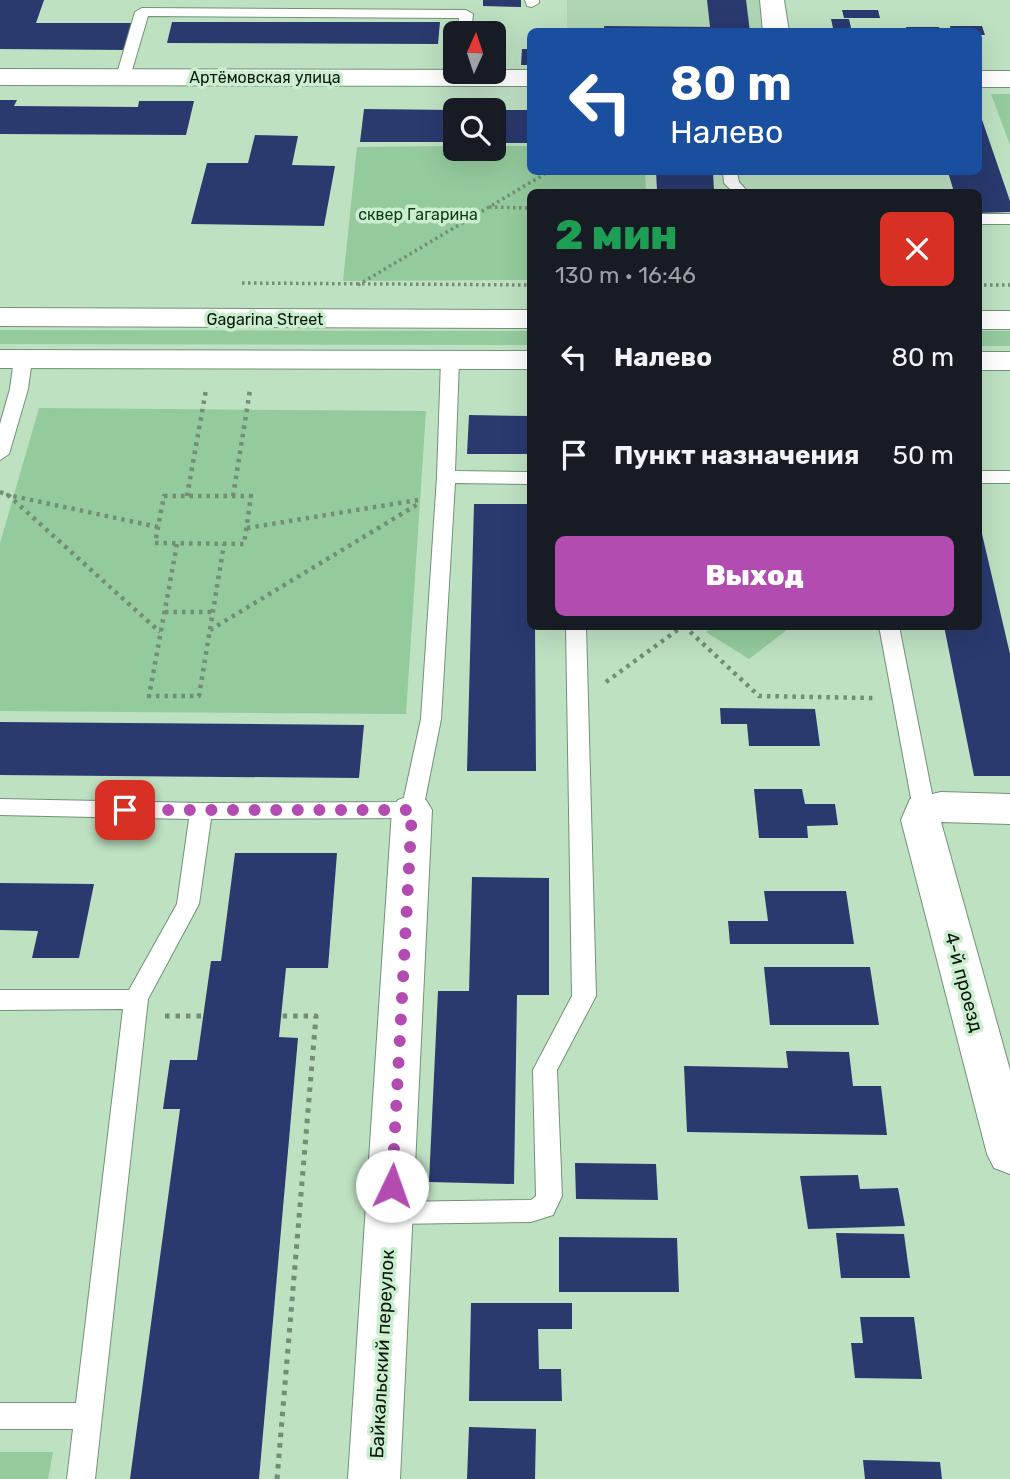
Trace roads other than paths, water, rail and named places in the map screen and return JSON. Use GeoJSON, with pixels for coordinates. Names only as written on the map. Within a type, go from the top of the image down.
{"type":"FeatureCollection","features":[{"type":"Feature","properties":{"kind":"street"},"geometry":{"type":"LineString","coordinates":[[772,0],[776,28]]}},
{"type":"Feature","properties":{"kind":"street","name":"Артёмовская улица"},"geometry":{"type":"LineString","coordinates":[[0,77],[443,75]]}},
{"type":"Feature","properties":{"kind":"street","name":"Артёмовская улица"},"geometry":{"type":"LineString","coordinates":[[506,77],[527,78]]}},
{"type":"Feature","properties":{"kind":"street"},"geometry":{"type":"LineString","coordinates":[[982,79],[1010,79]]}},
{"type":"Feature","properties":{"kind":"street","name":"Gagarina Street"},"geometry":{"type":"LineString","coordinates":[[0,317],[527,319]]}},
{"type":"Feature","properties":{"kind":"street"},"geometry":{"type":"LineString","coordinates":[[982,320],[1010,320]]}},
{"type":"Feature","properties":{"kind":"street"},"geometry":{"type":"LineString","coordinates":[[11,359],[527,360]]}},
{"type":"Feature","properties":{"kind":"street"},"geometry":{"type":"LineString","coordinates":[[982,361],[1010,361]]}},
{"type":"Feature","properties":{"kind":"street"},"geometry":{"type":"LineString","coordinates":[[924,809],[1010,809]]}},
{"type":"Feature","properties":{"kind":"street","name":"4-й проезд"},"geometry":{"type":"LineString","coordinates":[[924,809],[921,820],[1010,1154]]}},
{"type":"Feature","properties":{"kind":"street","name":"Байкальский переулок"},"geometry":{"type":"LineString","coordinates":[[374,1479],[412,810]]}},
{"type":"Feature","properties":{"kind":"lane"},"geometry":{"type":"LineString","coordinates":[[123,77],[142,12],[466,14],[465,21]]}},
{"type":"Feature","properties":{"kind":"lane"},"geometry":{"type":"LineString","coordinates":[[982,219],[1010,219]]}},
{"type":"Feature","properties":{"kind":"lane"},"geometry":{"type":"LineString","coordinates":[[0,454],[19,389],[11,359]]}},
{"type":"Feature","properties":{"kind":"lane"},"geometry":{"type":"LineString","coordinates":[[0,807],[201,811],[412,810],[431,719],[446,477],[450,360]]}},
{"type":"Feature","properties":{"kind":"lane"},"geometry":{"type":"LineString","coordinates":[[446,477],[527,478]]}},
{"type":"Feature","properties":{"kind":"lane"},"geometry":{"type":"LineString","coordinates":[[982,477],[1010,477]]}},
{"type":"Feature","properties":{"kind":"lane"},"geometry":{"type":"LineString","coordinates":[[391,1213],[531,1210],[544,1207],[549,1196],[545,1070],[584,996],[576,630]]}},
{"type":"Feature","properties":{"kind":"lane"},"geometry":{"type":"LineString","coordinates":[[890,630],[924,809]]}},
{"type":"Feature","properties":{"kind":"lane"},"geometry":{"type":"LineString","coordinates":[[81,1479],[136,999],[188,904],[201,811]]}},
{"type":"Feature","properties":{"kind":"lane"},"geometry":{"type":"LineString","coordinates":[[0,1000],[136,999]]}},
{"type":"Feature","properties":{"kind":"lane"},"geometry":{"type":"LineString","coordinates":[[0,1416],[88,1416]]}},
{"type":"Feature","properties":{"kind":"park label","name":"сквер Гагарина"},"geometry":{"type":"Point","coordinates":[418,214]}}]}
